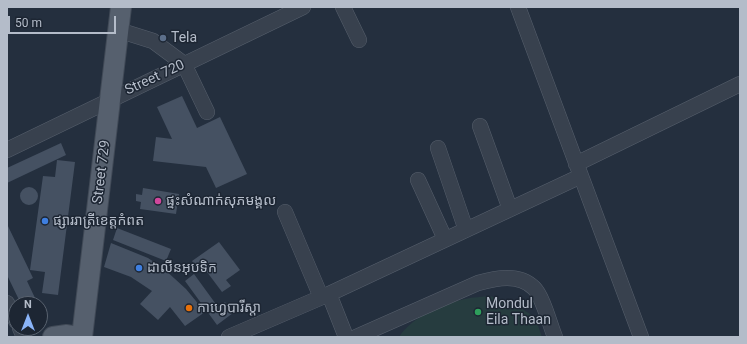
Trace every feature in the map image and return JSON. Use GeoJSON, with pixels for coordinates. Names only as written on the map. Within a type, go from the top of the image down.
{"type":"FeatureCollection","features":[{"type":"Feature","properties":{"kind":"main road","name":"Street 729"},"geometry":{"type":"LineString","coordinates":[[82,337],[121,7]]}},
{"type":"Feature","properties":{"kind":"main road"},"geometry":{"type":"LineString","coordinates":[[53,337],[79,337]]}},
{"type":"Feature","properties":{"kind":"street","name":"Street 720"},"geometry":{"type":"LineString","coordinates":[[7,150],[303,7]]}},
{"type":"Feature","properties":{"kind":"street"},"geometry":{"type":"LineString","coordinates":[[343,7],[359,40]]}},
{"type":"Feature","properties":{"kind":"street"},"geometry":{"type":"LineString","coordinates":[[518,7],[641,337]]}},
{"type":"Feature","properties":{"kind":"street"},"geometry":{"type":"LineString","coordinates":[[118,30],[154,41],[184,64],[206,112]]}},
{"type":"Feature","properties":{"kind":"street"},"geometry":{"type":"LineString","coordinates":[[229,337],[325,295],[510,209],[579,170],[740,84]]}},
{"type":"Feature","properties":{"kind":"street"},"geometry":{"type":"LineString","coordinates":[[480,126],[510,209]]}},
{"type":"Feature","properties":{"kind":"street"},"geometry":{"type":"LineString","coordinates":[[438,148],[466,230]]}},
{"type":"Feature","properties":{"kind":"street"},"geometry":{"type":"LineString","coordinates":[[418,180],[445,239]]}},
{"type":"Feature","properties":{"kind":"street"},"geometry":{"type":"LineString","coordinates":[[285,212],[346,337]]}},
{"type":"Feature","properties":{"kind":"street"},"geometry":{"type":"LineString","coordinates":[[356,337],[478,283],[494,278],[508,278],[523,282],[534,288],[541,300],[555,337]]}},
{"type":"Feature","properties":{"kind":"green space","name":"Mondul Eila Thaan"},"geometry":{"type":"Polygon","coordinates":[[[490,296],[514,304],[535,317],[542,337],[399,337],[412,323],[428,312],[456,301],[474,297],[490,296]]]}},
{"type":"Feature","properties":{"kind":"building"},"geometry":{"type":"Polygon","coordinates":[[[182,96],[197,128],[220,117],[247,174],[216,188],[206,167],[153,161],[156,137],[172,139],[157,107],[182,96]]]}},
{"type":"Feature","properties":{"kind":"building"},"geometry":{"type":"Polygon","coordinates":[[[61,143],[66,155],[7,183],[7,168],[61,143]]]}},
{"type":"Feature","properties":{"kind":"building"},"geometry":{"type":"Polygon","coordinates":[[[57,160],[75,162],[58,295],[42,293],[45,272],[30,270],[43,176],[55,177],[57,160]]]}},
{"type":"Feature","properties":{"kind":"building"},"geometry":{"type":"Polygon","coordinates":[[[25,187],[33,187],[38,192],[36,203],[33,205],[25,205],[20,200],[20,192],[25,187]]]}},
{"type":"Feature","properties":{"kind":"building","name":"ផ្ទះសំណាក់សុភមង្គល"},"geometry":{"type":"Polygon","coordinates":[[[143,188],[179,194],[176,214],[140,209],[141,202],[136,201],[136,194],[142,195],[143,188]]]}},
{"type":"Feature","properties":{"kind":"building"},"geometry":{"type":"Polygon","coordinates":[[[7,224],[33,278],[27,281],[34,296],[17,296],[7,275],[7,224]]]}},
{"type":"Feature","properties":{"kind":"building"},"geometry":{"type":"Polygon","coordinates":[[[117,228],[171,249],[166,261],[113,240],[117,228]]]}},
{"type":"Feature","properties":{"kind":"building"},"geometry":{"type":"Polygon","coordinates":[[[219,242],[240,270],[226,280],[231,286],[222,292],[204,268],[199,271],[192,261],[219,242]]]}},
{"type":"Feature","properties":{"kind":"building"},"geometry":{"type":"Polygon","coordinates":[[[111,243],[148,258],[163,268],[186,289],[205,312],[185,326],[170,307],[158,320],[140,304],[152,291],[131,277],[104,267],[111,243]]]}},
{"type":"Feature","properties":{"kind":"building"},"geometry":{"type":"Polygon","coordinates":[[[194,274],[218,307],[225,302],[233,313],[217,325],[185,281],[194,274]]]}},
{"type":"Feature","properties":{"kind":"place","name":"Tela"},"geometry":{"type":"Point","coordinates":[163,38]}},
{"type":"Feature","properties":{"kind":"place","name":"ផ្ទះសំណាក់សុភមង្គល"},"geometry":{"type":"Point","coordinates":[158,201]}},
{"type":"Feature","properties":{"kind":"place","name":"ផ្សាររាត្រីខេត្តកំពត"},"geometry":{"type":"Point","coordinates":[45,221]}},
{"type":"Feature","properties":{"kind":"place","name":"ដាលីនអុបទិក"},"geometry":{"type":"Point","coordinates":[139,268]}},
{"type":"Feature","properties":{"kind":"place","name":"កាហ្វេបារីស្តា"},"geometry":{"type":"Point","coordinates":[189,308]}},
{"type":"Feature","properties":{"kind":"place","name":"Mondul Eila Thaan"},"geometry":{"type":"Point","coordinates":[478,312]}}]}
